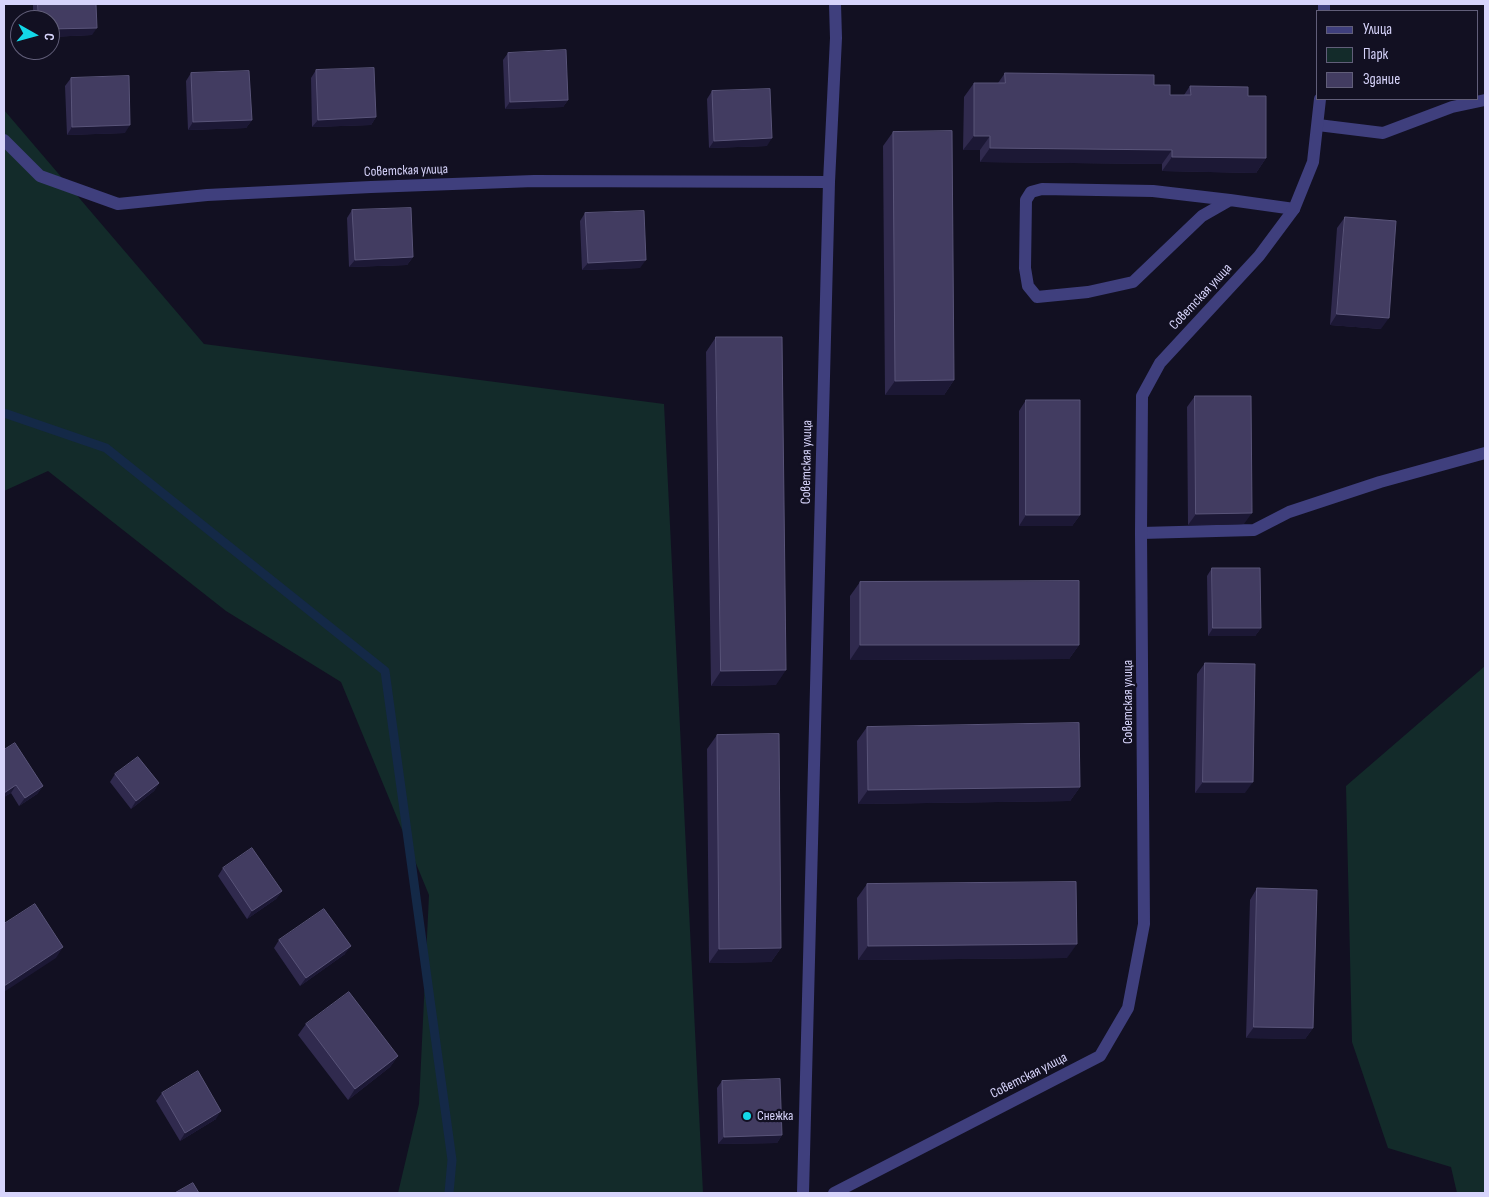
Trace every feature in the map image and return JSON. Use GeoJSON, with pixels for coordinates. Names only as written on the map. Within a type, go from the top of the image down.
{"type":"FeatureCollection","features":[{"type":"Feature","properties":{"kind":"street","name":"Советская улица"},"geometry":{"type":"LineString","coordinates":[[803,1193],[829,182],[836,38],[835,4]]}},
{"type":"Feature","properties":{"kind":"street","name":"Советская улица"},"geometry":{"type":"LineString","coordinates":[[834,1193],[1100,1056],[1128,1008],[1144,924],[1141,534],[1142,396],[1160,363],[1259,256],[1294,209],[1312,162],[1320,100]]}},
{"type":"Feature","properties":{"kind":"street"},"geometry":{"type":"LineString","coordinates":[[1318,125],[1383,133],[1452,107],[1485,100]]}},
{"type":"Feature","properties":{"kind":"street","name":"Советская улица"},"geometry":{"type":"LineString","coordinates":[[4,140],[40,176],[118,204],[207,195],[524,182],[829,182]]}},
{"type":"Feature","properties":{"kind":"street"},"geometry":{"type":"LineString","coordinates":[[1230,200],[1202,216],[1133,282],[1088,292],[1037,296],[1028,286],[1025,268],[1026,200],[1031,192],[1042,189],[1153,191],[1230,200],[1294,209]]}},
{"type":"Feature","properties":{"kind":"street"},"geometry":{"type":"LineString","coordinates":[[1141,534],[1254,530],[1289,512],[1380,482],[1485,453]]}},
{"type":"Feature","properties":{"kind":"green space"},"geometry":{"type":"Polygon","coordinates":[[[4,110],[204,344],[664,404],[703,1193],[398,1193],[419,1104],[429,895],[341,682],[226,611],[48,471],[4,491],[4,110]]]}},
{"type":"Feature","properties":{"kind":"green space"},"geometry":{"type":"Polygon","coordinates":[[[1485,666],[1485,1193],[1457,1193],[1451,1167],[1388,1148],[1352,1042],[1346,786],[1485,666]]]}},
{"type":"Feature","properties":{"kind":"building"},"geometry":{"type":"Polygon","coordinates":[[[38,4],[96,4],[97,28],[60,29],[60,10],[38,10],[38,4]]]}},
{"type":"Feature","properties":{"kind":"building"},"geometry":{"type":"Polygon","coordinates":[[[566,50],[568,100],[510,102],[508,53],[566,50]]]}},
{"type":"Feature","properties":{"kind":"building"},"geometry":{"type":"Polygon","coordinates":[[[374,68],[376,117],[318,120],[316,70],[374,68]]]}},
{"type":"Feature","properties":{"kind":"building"},"geometry":{"type":"Polygon","coordinates":[[[249,71],[252,120],[193,122],[191,73],[249,71]]]}},
{"type":"Feature","properties":{"kind":"building"},"geometry":{"type":"Polygon","coordinates":[[[1005,73],[1154,75],[1154,85],[1170,85],[1170,95],[1191,95],[1190,86],[1248,87],[1248,96],[1266,96],[1266,158],[1172,157],[1172,150],[990,148],[990,136],[974,136],[974,83],[1005,83],[1005,73]]]}},
{"type":"Feature","properties":{"kind":"building"},"geometry":{"type":"Polygon","coordinates":[[[129,76],[130,125],[72,127],[71,78],[129,76]]]}},
{"type":"Feature","properties":{"kind":"building"},"geometry":{"type":"Polygon","coordinates":[[[770,89],[772,138],[714,141],[712,91],[770,89]]]}},
{"type":"Feature","properties":{"kind":"building"},"geometry":{"type":"Polygon","coordinates":[[[952,131],[954,380],[895,381],[893,132],[952,131]]]}},
{"type":"Feature","properties":{"kind":"building"},"geometry":{"type":"Polygon","coordinates":[[[411,208],[413,257],[355,260],[352,210],[411,208]]]}},
{"type":"Feature","properties":{"kind":"building"},"geometry":{"type":"Polygon","coordinates":[[[644,211],[646,260],[588,263],[585,213],[644,211]]]}},
{"type":"Feature","properties":{"kind":"building"},"geometry":{"type":"Polygon","coordinates":[[[1345,217],[1396,221],[1389,318],[1337,314],[1345,217]]]}},
{"type":"Feature","properties":{"kind":"building"},"geometry":{"type":"Polygon","coordinates":[[[716,337],[782,337],[786,670],[721,671],[716,337]]]}},
{"type":"Feature","properties":{"kind":"building"},"geometry":{"type":"Polygon","coordinates":[[[1195,396],[1251,396],[1252,513],[1196,514],[1195,396]]]}},
{"type":"Feature","properties":{"kind":"building"},"geometry":{"type":"Polygon","coordinates":[[[1026,400],[1080,400],[1080,515],[1026,515],[1026,400]]]}},
{"type":"Feature","properties":{"kind":"building"},"geometry":{"type":"Polygon","coordinates":[[[1212,568],[1260,568],[1261,628],[1213,628],[1212,568]]]}},
{"type":"Feature","properties":{"kind":"building"},"geometry":{"type":"Polygon","coordinates":[[[1079,581],[1079,645],[860,645],[860,582],[1079,581]]]}},
{"type":"Feature","properties":{"kind":"building"},"geometry":{"type":"Polygon","coordinates":[[[1205,663],[1255,664],[1253,782],[1203,782],[1205,663]]]}},
{"type":"Feature","properties":{"kind":"building"},"geometry":{"type":"Polygon","coordinates":[[[1079,723],[1080,787],[868,790],[867,727],[1079,723]]]}},
{"type":"Feature","properties":{"kind":"building"},"geometry":{"type":"Polygon","coordinates":[[[779,734],[781,948],[719,949],[717,735],[779,734]]]}},
{"type":"Feature","properties":{"kind":"building"},"geometry":{"type":"Polygon","coordinates":[[[15,743],[43,786],[25,798],[16,785],[4,793],[4,750],[15,743]]]}},
{"type":"Feature","properties":{"kind":"building"},"geometry":{"type":"Polygon","coordinates":[[[138,757],[159,783],[136,801],[115,774],[138,757]]]}},
{"type":"Feature","properties":{"kind":"building"},"geometry":{"type":"Polygon","coordinates":[[[252,848],[282,891],[252,911],[223,868],[252,848]]]}},
{"type":"Feature","properties":{"kind":"building"},"geometry":{"type":"Polygon","coordinates":[[[1076,882],[1077,944],[868,946],[867,884],[1076,882]]]}},
{"type":"Feature","properties":{"kind":"building"},"geometry":{"type":"Polygon","coordinates":[[[1257,888],[1317,890],[1313,1028],[1254,1027],[1257,888]]]}},
{"type":"Feature","properties":{"kind":"building"},"geometry":{"type":"Polygon","coordinates":[[[35,904],[63,947],[4,986],[4,924],[35,904]]]}},
{"type":"Feature","properties":{"kind":"building"},"geometry":{"type":"Polygon","coordinates":[[[324,909],[351,946],[306,978],[279,940],[324,909]]]}},
{"type":"Feature","properties":{"kind":"building"},"geometry":{"type":"Polygon","coordinates":[[[349,992],[398,1056],[355,1089],[306,1024],[349,992]]]}},
{"type":"Feature","properties":{"kind":"building"},"geometry":{"type":"Polygon","coordinates":[[[198,1071],[221,1111],[185,1133],[162,1093],[198,1071]]]}},
{"type":"Feature","properties":{"kind":"building","name":"Снежка"},"geometry":{"type":"Polygon","coordinates":[[[780,1079],[782,1135],[724,1137],[722,1081],[780,1079]]]}},
{"type":"Feature","properties":{"kind":"building"},"geometry":{"type":"Polygon","coordinates":[[[193,1183],[199,1193],[175,1193],[193,1183]]]}},
{"type":"Feature","properties":{"kind":"waterway"},"geometry":{"type":"LineString","coordinates":[[4,413],[106,448],[385,671],[452,1160],[449,1193]]}},
{"type":"Feature","properties":{"kind":"place","name":"Снежка"},"geometry":{"type":"Point","coordinates":[747,1116]}}]}
